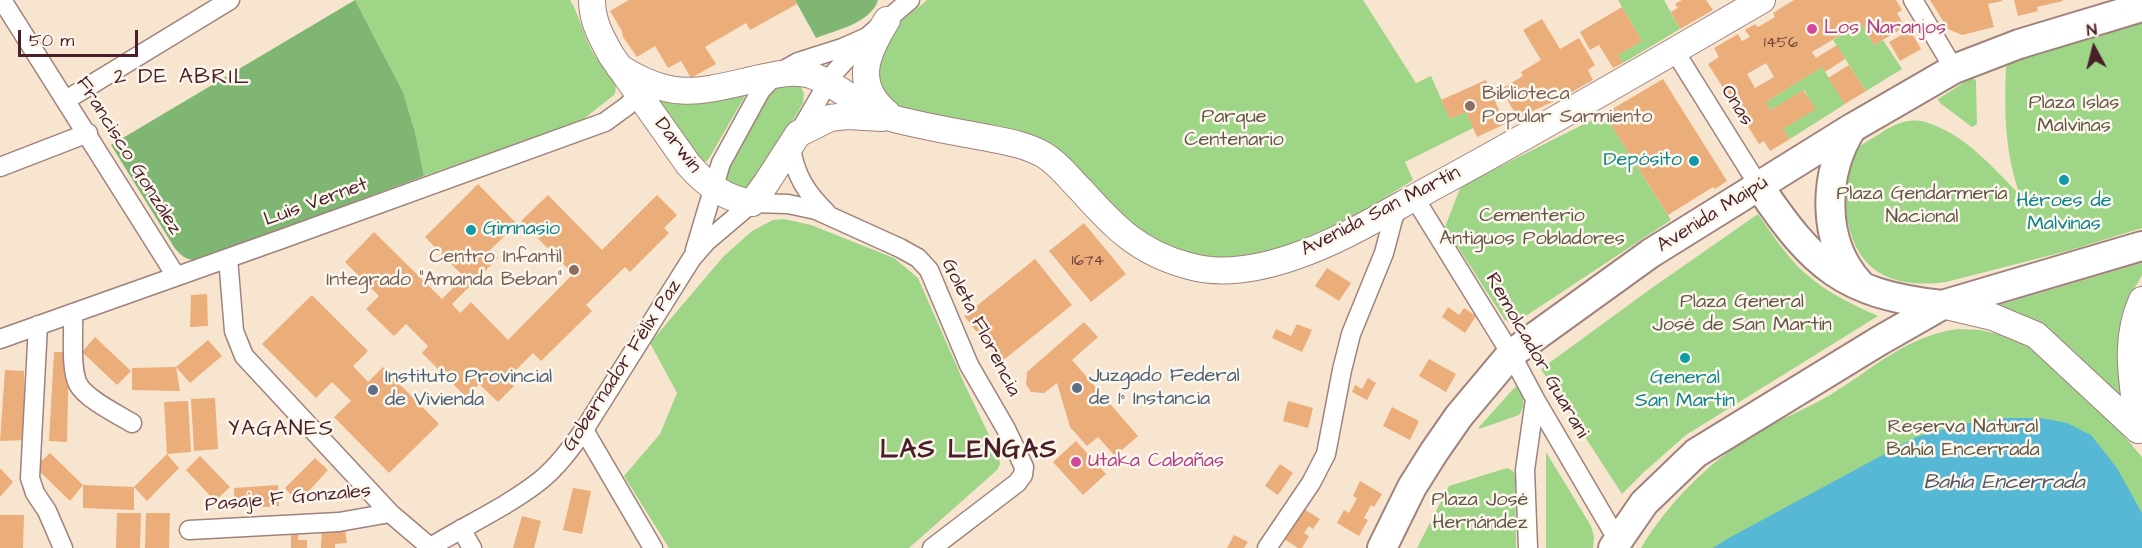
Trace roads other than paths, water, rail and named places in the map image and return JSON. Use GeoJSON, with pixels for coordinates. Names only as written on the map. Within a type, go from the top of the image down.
{"type":"FeatureCollection","features":[{"type":"Feature","properties":{"kind":"main road","name":"Darwin"},"geometry":{"type":"LineString","coordinates":[[592,0],[594,19],[600,36],[638,95],[688,164],[698,176],[724,195],[738,201],[752,203]]}},
{"type":"Feature","properties":{"kind":"main road","name":"Avenida San Martín"},"geometry":{"type":"LineString","coordinates":[[794,140],[830,118],[847,116],[894,119],[1010,142],[1042,154],[1055,163],[1112,225],[1147,250],[1192,267],[1216,270],[1268,265],[1321,246],[1491,156],[1762,0]]}},
{"type":"Feature","properties":{"kind":"main road","name":"Avenida Maipú"},"geometry":{"type":"LineString","coordinates":[[1382,548],[1412,487],[1434,452],[1459,416],[1511,354],[1651,253],[1852,128],[1954,69],[2019,44],[2142,8]]}},
{"type":"Feature","properties":{"kind":"main road"},"geometry":{"type":"LineString","coordinates":[[877,28],[867,57],[868,85],[873,98],[894,119]]}},
{"type":"Feature","properties":{"kind":"main road","name":"Darwin"},"geometry":{"type":"LineString","coordinates":[[619,67],[640,80],[657,87],[677,91],[725,87],[775,75]]}},
{"type":"Feature","properties":{"kind":"main road"},"geometry":{"type":"LineString","coordinates":[[775,75],[804,73],[827,82]]}},
{"type":"Feature","properties":{"kind":"main road","name":"Avenida San Martín"},"geometry":{"type":"LineString","coordinates":[[827,82],[875,112],[894,119]]}},
{"type":"Feature","properties":{"kind":"main road"},"geometry":{"type":"LineString","coordinates":[[1852,128],[1841,145],[1835,165],[1830,194],[1831,216],[1834,236],[1841,257],[1850,273],[1864,289]]}},
{"type":"Feature","properties":{"kind":"main road","name":"Gobernador Félix Paz"},"geometry":{"type":"LineString","coordinates":[[752,203],[794,140]]}},
{"type":"Feature","properties":{"kind":"main road"},"geometry":{"type":"LineString","coordinates":[[1759,186],[1786,225],[1808,250],[1839,276],[1864,289],[1905,301],[1942,305],[1992,317],[2036,335],[2138,430],[2131,372],[2130,339],[2142,300]]}},
{"type":"Feature","properties":{"kind":"main road"},"geometry":{"type":"LineString","coordinates":[[1615,543],[1644,503],[1696,453],[1942,305],[2142,246]]}},
{"type":"Feature","properties":{"kind":"street","name":"Francisco González"},"geometry":{"type":"LineString","coordinates":[[2,0],[88,133],[176,276]]}},
{"type":"Feature","properties":{"kind":"street"},"geometry":{"type":"LineString","coordinates":[[66,100],[230,0]]}},
{"type":"Feature","properties":{"kind":"street","name":"Gobernador Félix Paz"},"geometry":{"type":"LineString","coordinates":[[794,140],[827,82],[877,28],[910,0]]}},
{"type":"Feature","properties":{"kind":"street"},"geometry":{"type":"LineString","coordinates":[[1913,0],[1954,69]]}},
{"type":"Feature","properties":{"kind":"street","name":"Gobernador Félix Paz"},"geometry":{"type":"LineString","coordinates":[[692,258],[713,187],[729,146],[757,97],[775,75],[798,62],[842,48],[877,28]]}},
{"type":"Feature","properties":{"kind":"street","name":"Onas"},"geometry":{"type":"LineString","coordinates":[[1674,50],[1759,186]]}},
{"type":"Feature","properties":{"kind":"street","name":"Luis Vernet"},"geometry":{"type":"LineString","coordinates":[[0,339],[605,122],[638,95]]}},
{"type":"Feature","properties":{"kind":"street"},"geometry":{"type":"LineString","coordinates":[[0,167],[88,133]]}},
{"type":"Feature","properties":{"kind":"street"},"geometry":{"type":"LineString","coordinates":[[794,140],[792,158],[800,180],[815,202],[828,214]]}},
{"type":"Feature","properties":{"kind":"street"},"geometry":{"type":"LineString","coordinates":[[1267,548],[1311,483],[1326,454],[1351,334],[1384,253],[1393,219],[1406,201]]}},
{"type":"Feature","properties":{"kind":"street","name":"Remolcador Guarani"},"geometry":{"type":"LineString","coordinates":[[1406,201],[1511,354],[1615,543]]}},
{"type":"Feature","properties":{"kind":"street","name":"Gobernador Félix Paz"},"geometry":{"type":"LineString","coordinates":[[429,548],[501,507],[542,479],[566,456],[692,258],[706,242],[752,203]]}},
{"type":"Feature","properties":{"kind":"street","name":"Goleta Florencia"},"geometry":{"type":"LineString","coordinates":[[752,203],[788,204],[828,214],[900,248],[918,258],[929,270],[969,366],[1006,429],[1024,467],[1023,475],[1017,483],[932,548]]}},
{"type":"Feature","properties":{"kind":"street"},"geometry":{"type":"LineString","coordinates":[[228,258],[234,331],[244,356],[390,513],[429,548]]}},
{"type":"Feature","properties":{"kind":"street"},"geometry":{"type":"LineString","coordinates":[[73,313],[75,372],[79,386],[96,401],[132,423]]}},
{"type":"Feature","properties":{"kind":"street"},"geometry":{"type":"LineString","coordinates":[[39,325],[30,478],[34,493],[47,511],[63,548]]}},
{"type":"Feature","properties":{"kind":"street"},"geometry":{"type":"LineString","coordinates":[[1528,548],[1525,470],[1535,399]]}},
{"type":"Feature","properties":{"kind":"street"},"geometry":{"type":"LineString","coordinates":[[584,430],[653,548]]}},
{"type":"Feature","properties":{"kind":"street","name":"Pasaje F Gonzales"},"geometry":{"type":"LineString","coordinates":[[189,530],[339,522],[390,513]]}},
{"type":"Feature","properties":{"kind":"street"},"geometry":{"type":"LineString","coordinates":[[461,529],[472,548]]}},
{"type":"Feature","properties":{"kind":"water","name":"Bahía Encerrada"},"geometry":{"type":"Polygon","coordinates":[[[2005,418],[2041,418],[2067,423],[2091,435],[2117,468],[2142,513],[2142,548],[1713,548],[1916,437],[1963,424],[2005,418]]]}},
{"type":"Feature","properties":{"kind":"place","name":"Los Naranjos"},"geometry":{"type":"Point","coordinates":[1812,29]}},
{"type":"Feature","properties":{"kind":"place","name":"Biblioteca Popular Sarmiento"},"geometry":{"type":"Point","coordinates":[1470,106]}},
{"type":"Feature","properties":{"kind":"place","name":"Depósito"},"geometry":{"type":"Point","coordinates":[1694,161]}},
{"type":"Feature","properties":{"kind":"place","name":"Héroes de Malvinas"},"geometry":{"type":"Point","coordinates":[2064,180]}},
{"type":"Feature","properties":{"kind":"place","name":"Gimnasio"},"geometry":{"type":"Point","coordinates":[471,230]}},
{"type":"Feature","properties":{"kind":"place","name":"Centro Infantil Integrado \"Amanda Beban\""},"geometry":{"type":"Point","coordinates":[574,270]}},
{"type":"Feature","properties":{"kind":"place","name":"General San Martín"},"geometry":{"type":"Point","coordinates":[1685,358]}},
{"type":"Feature","properties":{"kind":"place","name":"Juzgado Federal de 1° Instancia"},"geometry":{"type":"Point","coordinates":[1077,388]}},
{"type":"Feature","properties":{"kind":"place","name":"Instituto Provincial de Vivienda"},"geometry":{"type":"Point","coordinates":[373,390]}},
{"type":"Feature","properties":{"kind":"place","name":"Utaka Cabañas"},"geometry":{"type":"Point","coordinates":[1076,462]}},
{"type":"Feature","properties":{"kind":"district","name":"2 DE ABRIL"},"geometry":{"type":"Point","coordinates":[182,78]}},
{"type":"Feature","properties":{"kind":"district","name":"YAGANES"},"geometry":{"type":"Point","coordinates":[281,430]}},
{"type":"Feature","properties":{"kind":"district","name":"LAS LENGAS"},"geometry":{"type":"Point","coordinates":[969,452]}},
{"type":"Feature","properties":{"kind":"park label","name":"Plaza Islas Malvinas"},"geometry":{"type":"Point","coordinates":[2074,116]}},
{"type":"Feature","properties":{"kind":"park label","name":"Parque Centenario"},"geometry":{"type":"Point","coordinates":[1234,130]}},
{"type":"Feature","properties":{"kind":"park label","name":"Plaza Gendarmería Nacional"},"geometry":{"type":"Point","coordinates":[1922,206]}},
{"type":"Feature","properties":{"kind":"park label","name":"Cementerio Antiguos Pobladores"},"geometry":{"type":"Point","coordinates":[1532,228]}},
{"type":"Feature","properties":{"kind":"park label","name":"Plaza General José de San Martín"},"geometry":{"type":"Point","coordinates":[1742,314]}},
{"type":"Feature","properties":{"kind":"park label","name":"Reserva Natural Bahía Encerrada"},"geometry":{"type":"Point","coordinates":[1963,440]}},
{"type":"Feature","properties":{"kind":"park label","name":"Plaza José Hernández"},"geometry":{"type":"Point","coordinates":[1480,512]}}]}
